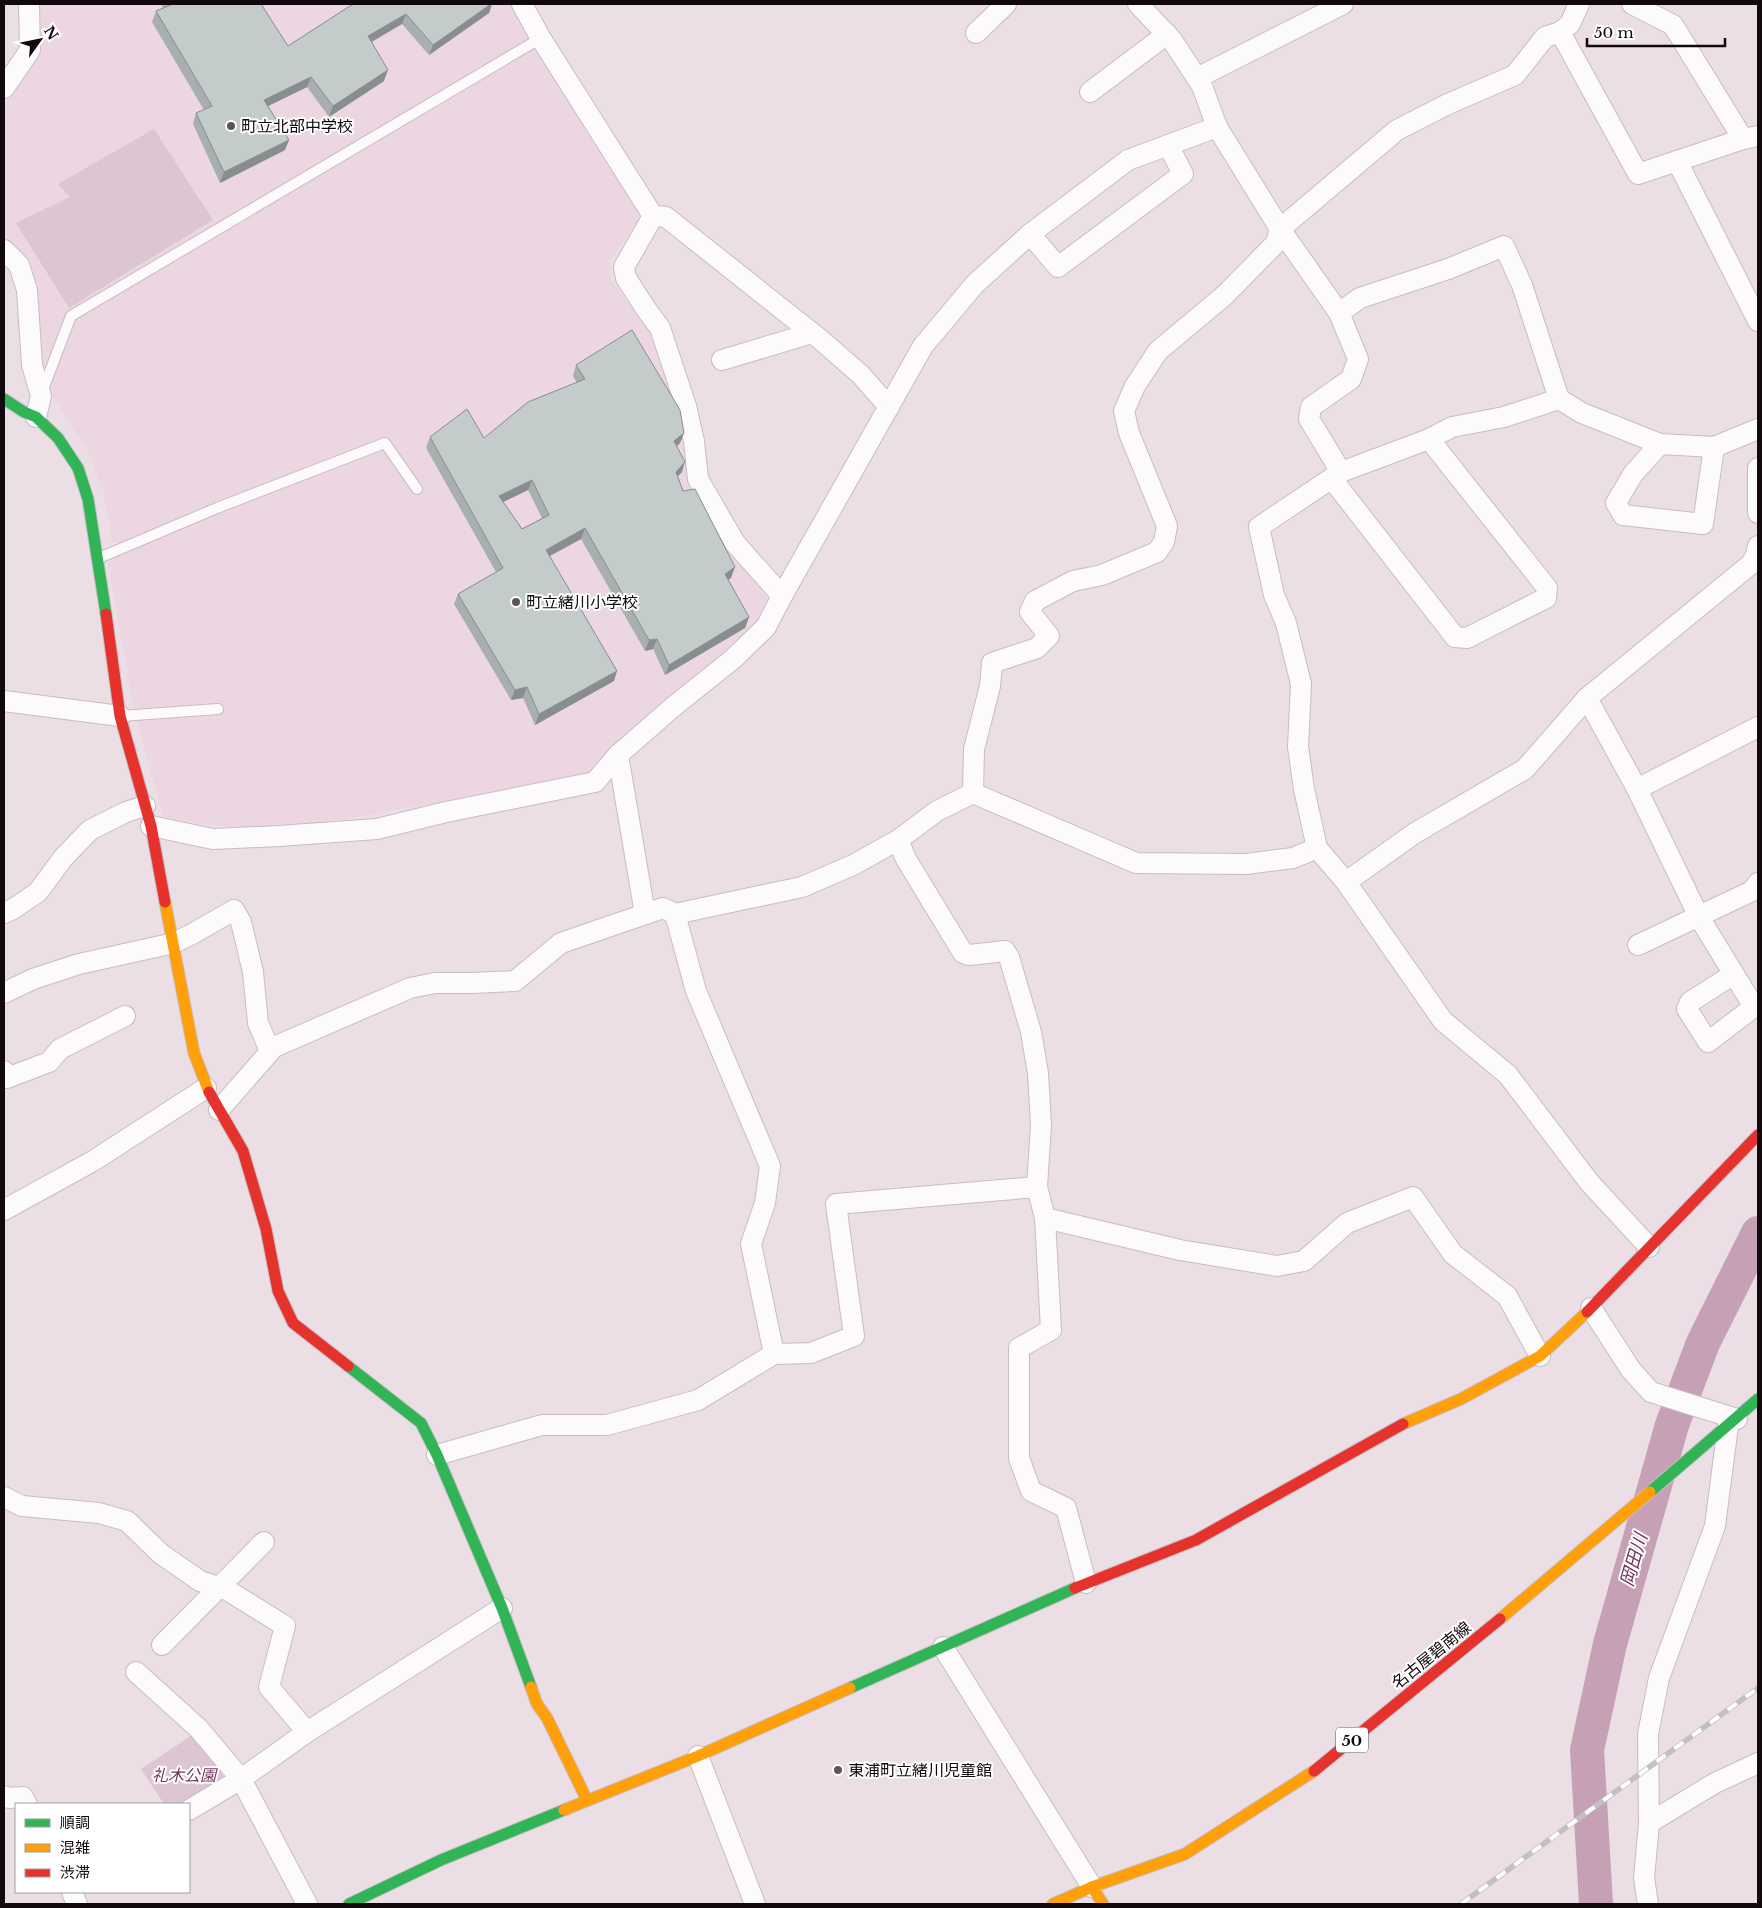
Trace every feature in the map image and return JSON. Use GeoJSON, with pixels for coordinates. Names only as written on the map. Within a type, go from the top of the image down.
{"type":"FeatureCollection","features":[{"type":"Feature","properties":{"kind":"main road"},"geometry":{"type":"LineString","coordinates":[[4,399],[24,412],[36,417],[58,438],[78,468],[88,499],[120,716],[151,826],[194,1052],[206,1088],[243,1151],[266,1228],[278,1291],[292,1323],[421,1423],[502,1608],[537,1704],[547,1718],[587,1800]]}},
{"type":"Feature","properties":{"kind":"main road"},"geometry":{"type":"LineString","coordinates":[[349,1904],[441,1860],[698,1756],[1086,1583],[1196,1540],[1405,1423],[1461,1399],[1540,1356],[1591,1308],[1758,1135]]}},
{"type":"Feature","properties":{"kind":"main road","name":"名古屋碧南線"},"geometry":{"type":"LineString","coordinates":[[1053,1904],[1092,1887],[1185,1854],[1309,1775],[1465,1649],[1562,1565],[1585,1550],[1758,1400]]}},
{"type":"Feature","properties":{"kind":"main road"},"geometry":{"type":"LineString","coordinates":[[1092,1887],[1103,1904]]}},
{"type":"Feature","properties":{"kind":"street"},"geometry":{"type":"LineString","coordinates":[[4,88],[30,50],[30,4]]}},
{"type":"Feature","properties":{"kind":"street"},"geometry":{"type":"LineString","coordinates":[[976,33],[1006,4]]}},
{"type":"Feature","properties":{"kind":"street"},"geometry":{"type":"LineString","coordinates":[[1138,4],[1167,34],[1197,78],[1202,86],[1217,127],[1280,229],[1339,313],[1358,359],[1351,379],[1311,407],[1309,418],[1337,476],[1455,638],[1467,638],[1546,598],[1546,588],[1429,438]]}},
{"type":"Feature","properties":{"kind":"street"},"geometry":{"type":"LineString","coordinates":[[1197,78],[1343,4]]}},
{"type":"Feature","properties":{"kind":"street"},"geometry":{"type":"LineString","coordinates":[[972,793],[974,749],[990,686],[992,663],[1037,648],[1049,636],[1030,612],[1035,601],[1073,581],[1102,575],[1157,552],[1164,542],[1167,526],[1130,433],[1124,411],[1135,386],[1158,351],[1225,295],[1276,243],[1280,229],[1397,130],[1448,104],[1515,75],[1545,37],[1560,32],[1570,24],[1579,4]]}},
{"type":"Feature","properties":{"kind":"street"},"geometry":{"type":"LineString","coordinates":[[1560,32],[1638,174],[1751,137],[1673,26],[1632,4]]}},
{"type":"Feature","properties":{"kind":"street"},"geometry":{"type":"LineString","coordinates":[[529,6],[541,38],[652,216],[624,267],[626,278],[660,328],[686,406],[694,441],[698,479],[735,543],[782,596]]}},
{"type":"Feature","properties":{"kind":"street"},"geometry":{"type":"LineString","coordinates":[[1090,92],[1167,34]]}},
{"type":"Feature","properties":{"kind":"street"},"geometry":{"type":"LineString","coordinates":[[151,826],[213,839],[377,829],[475,806],[595,782],[618,755],[673,707],[734,659],[766,627],[923,346],[975,284],[1030,234],[1128,160],[1217,127]]}},
{"type":"Feature","properties":{"kind":"street"},"geometry":{"type":"LineString","coordinates":[[1030,234],[1058,267],[1183,174],[1168,145]]}},
{"type":"Feature","properties":{"kind":"street"},"geometry":{"type":"LineString","coordinates":[[1677,161],[1758,321]]}},
{"type":"Feature","properties":{"kind":"street"},"geometry":{"type":"LineString","coordinates":[[656,216],[666,216],[812,333],[861,375],[888,407]]}},
{"type":"Feature","properties":{"kind":"street"},"geometry":{"type":"LineString","coordinates":[[1339,313],[1360,298],[1448,268],[1504,246],[1522,285],[1558,399],[1582,413],[1660,444],[1714,447],[1758,429]]}},
{"type":"Feature","properties":{"kind":"street"},"geometry":{"type":"LineString","coordinates":[[4,250],[19,265],[27,290],[32,365],[41,396],[36,417]]}},
{"type":"Feature","properties":{"kind":"street"},"geometry":{"type":"LineString","coordinates":[[722,360],[812,333]]}},
{"type":"Feature","properties":{"kind":"street"},"geometry":{"type":"LineString","coordinates":[[1558,399],[1504,417],[1452,427],[1337,476],[1259,527],[1274,595],[1286,623],[1301,684],[1298,748],[1304,789],[1317,848],[1346,882],[1443,1021],[1508,1076],[1589,1182],[1649,1246]]}},
{"type":"Feature","properties":{"kind":"street"},"geometry":{"type":"LineString","coordinates":[[1660,444],[1633,474],[1616,503],[1623,514],[1703,524],[1714,447]]}},
{"type":"Feature","properties":{"kind":"street"},"geometry":{"type":"LineString","coordinates":[[1758,468],[1758,513]]}},
{"type":"Feature","properties":{"kind":"street"},"geometry":{"type":"LineString","coordinates":[[1346,882],[1415,833],[1525,769],[1587,698],[1751,564],[1758,546]]}},
{"type":"Feature","properties":{"kind":"street"},"geometry":{"type":"LineString","coordinates":[[1587,698],[1637,789],[1699,917],[1734,974]]}},
{"type":"Feature","properties":{"kind":"street"},"geometry":{"type":"LineString","coordinates":[[4,701],[120,716]]}},
{"type":"Feature","properties":{"kind":"street"},"geometry":{"type":"LineString","coordinates":[[1637,789],[1758,727]]}},
{"type":"Feature","properties":{"kind":"street"},"geometry":{"type":"LineString","coordinates":[[618,755],[645,914]]}},
{"type":"Feature","properties":{"kind":"street"},"geometry":{"type":"LineString","coordinates":[[219,1110],[274,1047],[410,988],[435,983],[515,980],[561,943],[663,908],[675,914],[802,887],[853,865],[898,840],[937,811],[972,793]]}},
{"type":"Feature","properties":{"kind":"street"},"geometry":{"type":"LineString","coordinates":[[972,793],[1136,863],[1246,864],[1293,858],[1317,848]]}},
{"type":"Feature","properties":{"kind":"street"},"geometry":{"type":"LineString","coordinates":[[4,913],[38,892],[63,858],[90,830],[126,812],[145,806]]}},
{"type":"Feature","properties":{"kind":"street"},"geometry":{"type":"LineString","coordinates":[[898,840],[906,860],[963,953],[969,955],[1005,951],[1009,957],[1031,1032],[1038,1073],[1041,1125],[1037,1187],[1045,1218],[1051,1330],[1020,1348],[1019,1458],[1031,1491],[1066,1508],[1086,1583]]}},
{"type":"Feature","properties":{"kind":"street"},"geometry":{"type":"LineString","coordinates":[[1638,945],[1752,891],[1758,883]]}},
{"type":"Feature","properties":{"kind":"street"},"geometry":{"type":"LineString","coordinates":[[4,993],[33,979],[79,964],[174,943],[234,910],[241,922],[252,972],[258,1023],[270,1052]]}},
{"type":"Feature","properties":{"kind":"street"},"geometry":{"type":"LineString","coordinates":[[675,914],[696,991],[770,1166],[765,1203],[752,1244],[774,1354]]}},
{"type":"Feature","properties":{"kind":"street"},"geometry":{"type":"LineString","coordinates":[[4,1071],[7,1078],[49,1062],[60,1049],[125,1016]]}},
{"type":"Feature","properties":{"kind":"street"},"geometry":{"type":"LineString","coordinates":[[4,1210],[93,1161],[206,1088]]}},
{"type":"Feature","properties":{"kind":"street"},"geometry":{"type":"LineString","coordinates":[[437,1456],[542,1425],[607,1425],[698,1400],[774,1354],[811,1353],[854,1336],[836,1204],[1037,1187]]}},
{"type":"Feature","properties":{"kind":"street"},"geometry":{"type":"LineString","coordinates":[[1045,1218],[1180,1250],[1277,1266],[1304,1261],[1347,1223],[1414,1197],[1453,1254],[1508,1296],[1540,1356]]}},
{"type":"Feature","properties":{"kind":"street"},"geometry":{"type":"LineString","coordinates":[[1591,1308],[1631,1370],[1650,1392],[1726,1428],[1715,1526],[1659,1678],[1648,1734],[1649,1822],[1644,1878],[1648,1904]]}},
{"type":"Feature","properties":{"kind":"street"},"geometry":{"type":"LineString","coordinates":[[4,1497],[22,1506],[99,1513],[127,1521],[161,1554],[200,1581],[227,1590],[285,1626],[269,1687],[307,1732]]}},
{"type":"Feature","properties":{"kind":"street"},"geometry":{"type":"LineString","coordinates":[[162,1645],[264,1542]]}},
{"type":"Feature","properties":{"kind":"street"},"geometry":{"type":"LineString","coordinates":[[190,1809],[241,1779],[307,1732],[502,1608]]}},
{"type":"Feature","properties":{"kind":"street"},"geometry":{"type":"LineString","coordinates":[[943,1647],[1092,1887]]}},
{"type":"Feature","properties":{"kind":"street"},"geometry":{"type":"LineString","coordinates":[[136,1672],[199,1729],[241,1779],[307,1904]]}},
{"type":"Feature","properties":{"kind":"street"},"geometry":{"type":"LineString","coordinates":[[698,1756],[755,1904]]}},
{"type":"Feature","properties":{"kind":"street"},"geometry":{"type":"LineString","coordinates":[[1649,1822],[1715,1783],[1758,1763]]}},
{"type":"Feature","properties":{"kind":"street"},"geometry":{"type":"LineString","coordinates":[[4,1796],[8,1798],[23,1797],[26,1803]]}},
{"type":"Feature","properties":{"kind":"lane"},"geometry":{"type":"LineString","coordinates":[[41,396],[71,316],[541,38]]}},
{"type":"Feature","properties":{"kind":"lane"},"geometry":{"type":"LineString","coordinates":[[98,558],[217,508],[385,443],[417,489]]}},
{"type":"Feature","properties":{"kind":"lane"},"geometry":{"type":"LineString","coordinates":[[120,716],[218,709]]}},
{"type":"Feature","properties":{"kind":"shaded area"},"geometry":{"type":"Polygon","coordinates":[[[38,4],[511,4],[638,213],[637,224],[610,261],[610,279],[636,313],[655,330],[684,438],[687,473],[704,509],[768,600],[764,617],[758,625],[633,735],[608,751],[590,773],[359,817],[275,828],[219,826],[163,817],[133,705],[108,564],[127,545],[112,541],[103,490],[87,450],[45,384],[27,267],[4,238],[4,104],[36,50],[41,33],[38,4]]]}},
{"type":"Feature","properties":{"kind":"green space"},"geometry":{"type":"Polygon","coordinates":[[[154,129],[213,220],[69,308],[16,223],[70,197],[58,184],[154,129]]]}},
{"type":"Feature","properties":{"kind":"green space","name":"礼木公園"},"geometry":{"type":"Polygon","coordinates":[[[195,1733],[227,1782],[190,1803],[163,1803],[141,1769],[195,1733]]]}},
{"type":"Feature","properties":{"kind":"building"},"geometry":{"type":"Polygon","coordinates":[[[170,4],[261,4],[288,46],[353,4],[491,4],[433,45],[406,14],[368,36],[388,70],[333,106],[311,77],[264,100],[289,140],[224,172],[196,113],[212,106],[156,11],[170,4]]]}},
{"type":"Feature","properties":{"kind":"building"},"geometry":{"type":"Polygon","coordinates":[[[632,330],[680,410],[684,433],[674,441],[685,462],[676,472],[683,491],[695,489],[735,567],[725,574],[749,617],[669,665],[657,639],[649,640],[585,528],[546,550],[617,671],[539,714],[527,687],[515,690],[458,594],[503,568],[430,437],[467,409],[484,438],[528,402],[585,379],[576,365],[632,330]],[[532,480],[499,496],[522,529],[549,515],[532,480]]]}},
{"type":"Feature","properties":{"kind":"waterway","name":"岡田川"},"geometry":{"type":"LineString","coordinates":[[1596,1904],[1587,1750],[1610,1644],[1672,1425],[1703,1343],[1758,1233]]}},
{"type":"Feature","properties":{"kind":"railway"},"geometry":{"type":"LineString","coordinates":[[1461,1904],[1758,1688]]}},
{"type":"Feature","properties":{"kind":"traffic: fast"},"geometry":{"type":"LineString","coordinates":[[4,399],[24,412],[36,417],[58,438],[78,468],[88,499],[106,614]]}},
{"type":"Feature","properties":{"kind":"traffic: fast"},"geometry":{"type":"LineString","coordinates":[[348,1366],[421,1423],[437,1455],[502,1608],[531,1687]]}},
{"type":"Feature","properties":{"kind":"traffic: fast"},"geometry":{"type":"LineString","coordinates":[[1650,1492],[1758,1399]]}},
{"type":"Feature","properties":{"kind":"traffic: fast"},"geometry":{"type":"LineString","coordinates":[[850,1688],[1075,1588]]}},
{"type":"Feature","properties":{"kind":"traffic: fast"},"geometry":{"type":"LineString","coordinates":[[349,1904],[441,1860],[564,1810]]}},
{"type":"Feature","properties":{"kind":"traffic: slow"},"geometry":{"type":"LineString","coordinates":[[165,902],[194,1053],[209,1092]]}},
{"type":"Feature","properties":{"kind":"traffic: slow"},"geometry":{"type":"LineString","coordinates":[[1403,1424],[1461,1399],[1540,1356],[1587,1312]]}},
{"type":"Feature","properties":{"kind":"traffic: slow"},"geometry":{"type":"LineString","coordinates":[[1500,1619],[1650,1492]]}},
{"type":"Feature","properties":{"kind":"traffic: slow"},"geometry":{"type":"LineString","coordinates":[[531,1687],[537,1704],[547,1718],[587,1800]]}},
{"type":"Feature","properties":{"kind":"traffic: slow"},"geometry":{"type":"LineString","coordinates":[[564,1810],[698,1756],[850,1688]]}},
{"type":"Feature","properties":{"kind":"traffic: slow"},"geometry":{"type":"LineString","coordinates":[[1092,1887],[1185,1854],[1314,1771]]}},
{"type":"Feature","properties":{"kind":"traffic: slow"},"geometry":{"type":"LineString","coordinates":[[1053,1904],[1092,1887],[1103,1904]]}},
{"type":"Feature","properties":{"kind":"traffic: jam"},"geometry":{"type":"LineString","coordinates":[[106,614],[120,716],[151,826],[165,902]]}},
{"type":"Feature","properties":{"kind":"traffic: jam"},"geometry":{"type":"LineString","coordinates":[[209,1092],[243,1151],[266,1229],[278,1291],[293,1323],[348,1366]]}},
{"type":"Feature","properties":{"kind":"traffic: jam"},"geometry":{"type":"LineString","coordinates":[[1587,1312],[1758,1135]]}},
{"type":"Feature","properties":{"kind":"traffic: jam"},"geometry":{"type":"LineString","coordinates":[[1075,1588],[1196,1540],[1403,1424]]}},
{"type":"Feature","properties":{"kind":"traffic: jam"},"geometry":{"type":"LineString","coordinates":[[1314,1771],[1500,1619]]}},
{"type":"Feature","properties":{"kind":"place","name":"町立北部中学校"},"geometry":{"type":"Point","coordinates":[231,126]}},
{"type":"Feature","properties":{"kind":"place","name":"町立緒川小学校"},"geometry":{"type":"Point","coordinates":[516,602]}},
{"type":"Feature","properties":{"kind":"place","name":"東浦町立緒川児童館"},"geometry":{"type":"Point","coordinates":[838,1770]}}]}
